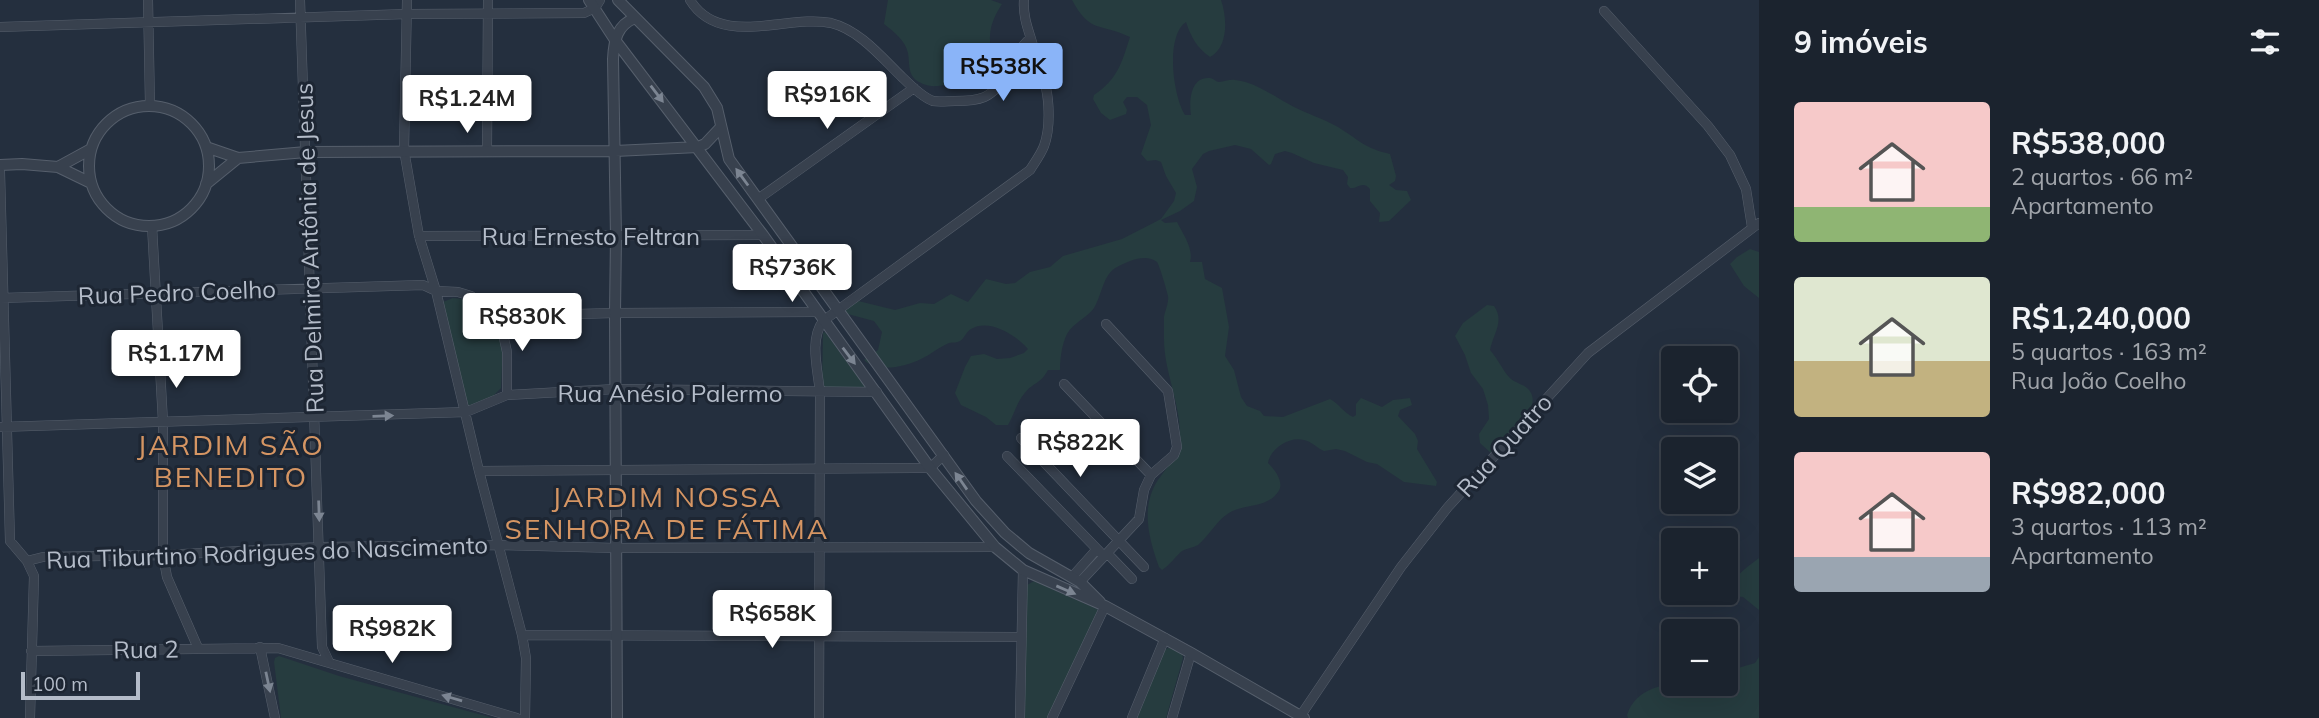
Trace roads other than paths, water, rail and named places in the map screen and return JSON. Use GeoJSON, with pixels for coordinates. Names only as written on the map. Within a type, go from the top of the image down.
{"type":"FeatureCollection","features":[{"type":"Feature","properties":{"kind":"street"},"geometry":{"type":"LineString","coordinates":[[148,0],[150,105]]}},
{"type":"Feature","properties":{"kind":"street","name":"Rua Delmira Antônia de Jesus"},"geometry":{"type":"LineString","coordinates":[[300,0],[323,647],[329,662]]}},
{"type":"Feature","properties":{"kind":"street"},"geometry":{"type":"LineString","coordinates":[[407,0],[404,150],[419,236],[436,291],[522,635],[526,669],[525,718]]}},
{"type":"Feature","properties":{"kind":"street"},"geometry":{"type":"LineString","coordinates":[[487,151],[488,0]]}},
{"type":"Feature","properties":{"kind":"street"},"geometry":{"type":"LineString","coordinates":[[507,395],[507,352],[499,316],[615,313],[822,320],[840,312],[1030,170],[1044,146],[1048,132],[1047,88],[1037,69],[1019,69],[990,96],[974,101],[933,101],[914,88],[870,45],[831,23],[739,26],[708,18],[696,9],[690,0]]}},
{"type":"Feature","properties":{"kind":"street"},"geometry":{"type":"LineString","coordinates":[[1024,0],[1023,15],[1037,56],[1037,69]]}},
{"type":"Feature","properties":{"kind":"street"},"geometry":{"type":"LineString","coordinates":[[621,2],[704,87],[716,108],[729,159],[970,492],[1005,533],[1029,553],[1076,580],[1101,605]]}},
{"type":"Feature","properties":{"kind":"street"},"geometry":{"type":"LineString","coordinates":[[0,27],[407,13],[584,13],[595,3],[615,40],[698,147],[930,467],[995,547],[1023,570],[1101,605],[1165,638],[1301,717]]}},
{"type":"Feature","properties":{"kind":"street"},"geometry":{"type":"LineString","coordinates":[[1604,11],[1708,125],[1730,155],[1746,188],[1756,225]]}},
{"type":"Feature","properties":{"kind":"street"},"geometry":{"type":"LineString","coordinates":[[617,718],[614,72],[615,40],[622,26],[635,18]]}},
{"type":"Feature","properties":{"kind":"street"},"geometry":{"type":"LineString","coordinates":[[1013,73],[1020,49],[1030,38]]}},
{"type":"Feature","properties":{"kind":"street"},"geometry":{"type":"LineString","coordinates":[[614,72],[619,65],[632,61]]}},
{"type":"Feature","properties":{"kind":"street"},"geometry":{"type":"LineString","coordinates":[[758,199],[914,88]]}},
{"type":"Feature","properties":{"kind":"street"},"geometry":{"type":"LineString","coordinates":[[162,106],[178,113],[195,128],[206,147],[209,165],[206,184],[198,200],[186,214],[170,223],[136,225],[120,219],[107,210],[97,198],[90,183],[90,149],[97,135],[107,122],[134,107],[162,106]]}},
{"type":"Feature","properties":{"kind":"street"},"geometry":{"type":"LineString","coordinates":[[206,147],[238,158],[306,152],[404,150],[615,151],[698,147],[705,144],[721,127]]}},
{"type":"Feature","properties":{"kind":"street"},"geometry":{"type":"LineString","coordinates":[[58,167],[90,149]]}},
{"type":"Feature","properties":{"kind":"street"},"geometry":{"type":"LineString","coordinates":[[206,184],[238,158]]}},
{"type":"Feature","properties":{"kind":"street"},"geometry":{"type":"LineString","coordinates":[[0,165],[22,163],[58,167],[90,183]]}},
{"type":"Feature","properties":{"kind":"street"},"geometry":{"type":"LineString","coordinates":[[0,172],[4,427]]}},
{"type":"Feature","properties":{"kind":"street","name":"Rua Quatro"},"geometry":{"type":"LineString","coordinates":[[1301,717],[1401,567],[1448,507],[1588,354],[1756,225]]}},
{"type":"Feature","properties":{"kind":"street"},"geometry":{"type":"LineString","coordinates":[[152,226],[163,422],[163,555],[167,578],[198,648]]}},
{"type":"Feature","properties":{"kind":"street","name":"Rua Ernesto Feltran"},"geometry":{"type":"LineString","coordinates":[[419,236],[762,235]]}},
{"type":"Feature","properties":{"kind":"street","name":"Rua Pedro Coelho"},"geometry":{"type":"LineString","coordinates":[[2,298],[423,285],[436,291],[471,296],[499,316]]}},
{"type":"Feature","properties":{"kind":"street"},"geometry":{"type":"LineString","coordinates":[[819,718],[820,393],[816,340],[817,328],[822,320]]}},
{"type":"Feature","properties":{"kind":"street"},"geometry":{"type":"LineString","coordinates":[[1076,580],[1139,519],[1144,490],[1151,475],[1174,455],[1177,447],[1168,391],[1106,324]]}},
{"type":"Feature","properties":{"kind":"street"},"geometry":{"type":"LineString","coordinates":[[1064,384],[1151,475]]}},
{"type":"Feature","properties":{"kind":"street","name":"Rua Anésio Palermo"},"geometry":{"type":"LineString","coordinates":[[4,427],[466,412],[507,395],[615,389],[877,392]]}},
{"type":"Feature","properties":{"kind":"street","name":"Rua Tiburtino Rodrigues do Nascimento"},"geometry":{"type":"LineString","coordinates":[[4,427],[10,541],[27,561],[43,557],[163,555],[320,547],[995,547]]}},
{"type":"Feature","properties":{"kind":"street"},"geometry":{"type":"LineString","coordinates":[[1021,438],[1144,567]]}},
{"type":"Feature","properties":{"kind":"street"},"geometry":{"type":"LineString","coordinates":[[479,471],[930,467],[944,455]]}},
{"type":"Feature","properties":{"kind":"street"},"geometry":{"type":"LineString","coordinates":[[1007,456],[1132,579]]}},
{"type":"Feature","properties":{"kind":"street"},"geometry":{"type":"LineString","coordinates":[[27,561],[34,576],[30,718]]}},
{"type":"Feature","properties":{"kind":"street"},"geometry":{"type":"LineString","coordinates":[[1020,718],[1023,570]]}},
{"type":"Feature","properties":{"kind":"street"},"geometry":{"type":"LineString","coordinates":[[1052,718],[1101,605]]}},
{"type":"Feature","properties":{"kind":"street"},"geometry":{"type":"LineString","coordinates":[[522,635],[1021,637]]}},
{"type":"Feature","properties":{"kind":"street"},"geometry":{"type":"LineString","coordinates":[[1132,718],[1165,638]]}},
{"type":"Feature","properties":{"kind":"street"},"geometry":{"type":"LineString","coordinates":[[260,647],[275,718]]}},
{"type":"Feature","properties":{"kind":"street","name":"Rua 2"},"geometry":{"type":"LineString","coordinates":[[31,651],[260,647],[292,651],[517,718]]}},
{"type":"Feature","properties":{"kind":"street"},"geometry":{"type":"LineString","coordinates":[[1172,718],[1191,653]]}},
{"type":"Feature","properties":{"kind":"district","name":"JARDIM SÃO BENEDITO"},"geometry":{"type":"Point","coordinates":[231,460]}},
{"type":"Feature","properties":{"kind":"district","name":"JARDIM NOSSA SENHORA DE FÁTIMA"},"geometry":{"type":"Point","coordinates":[667,512]}}]}
